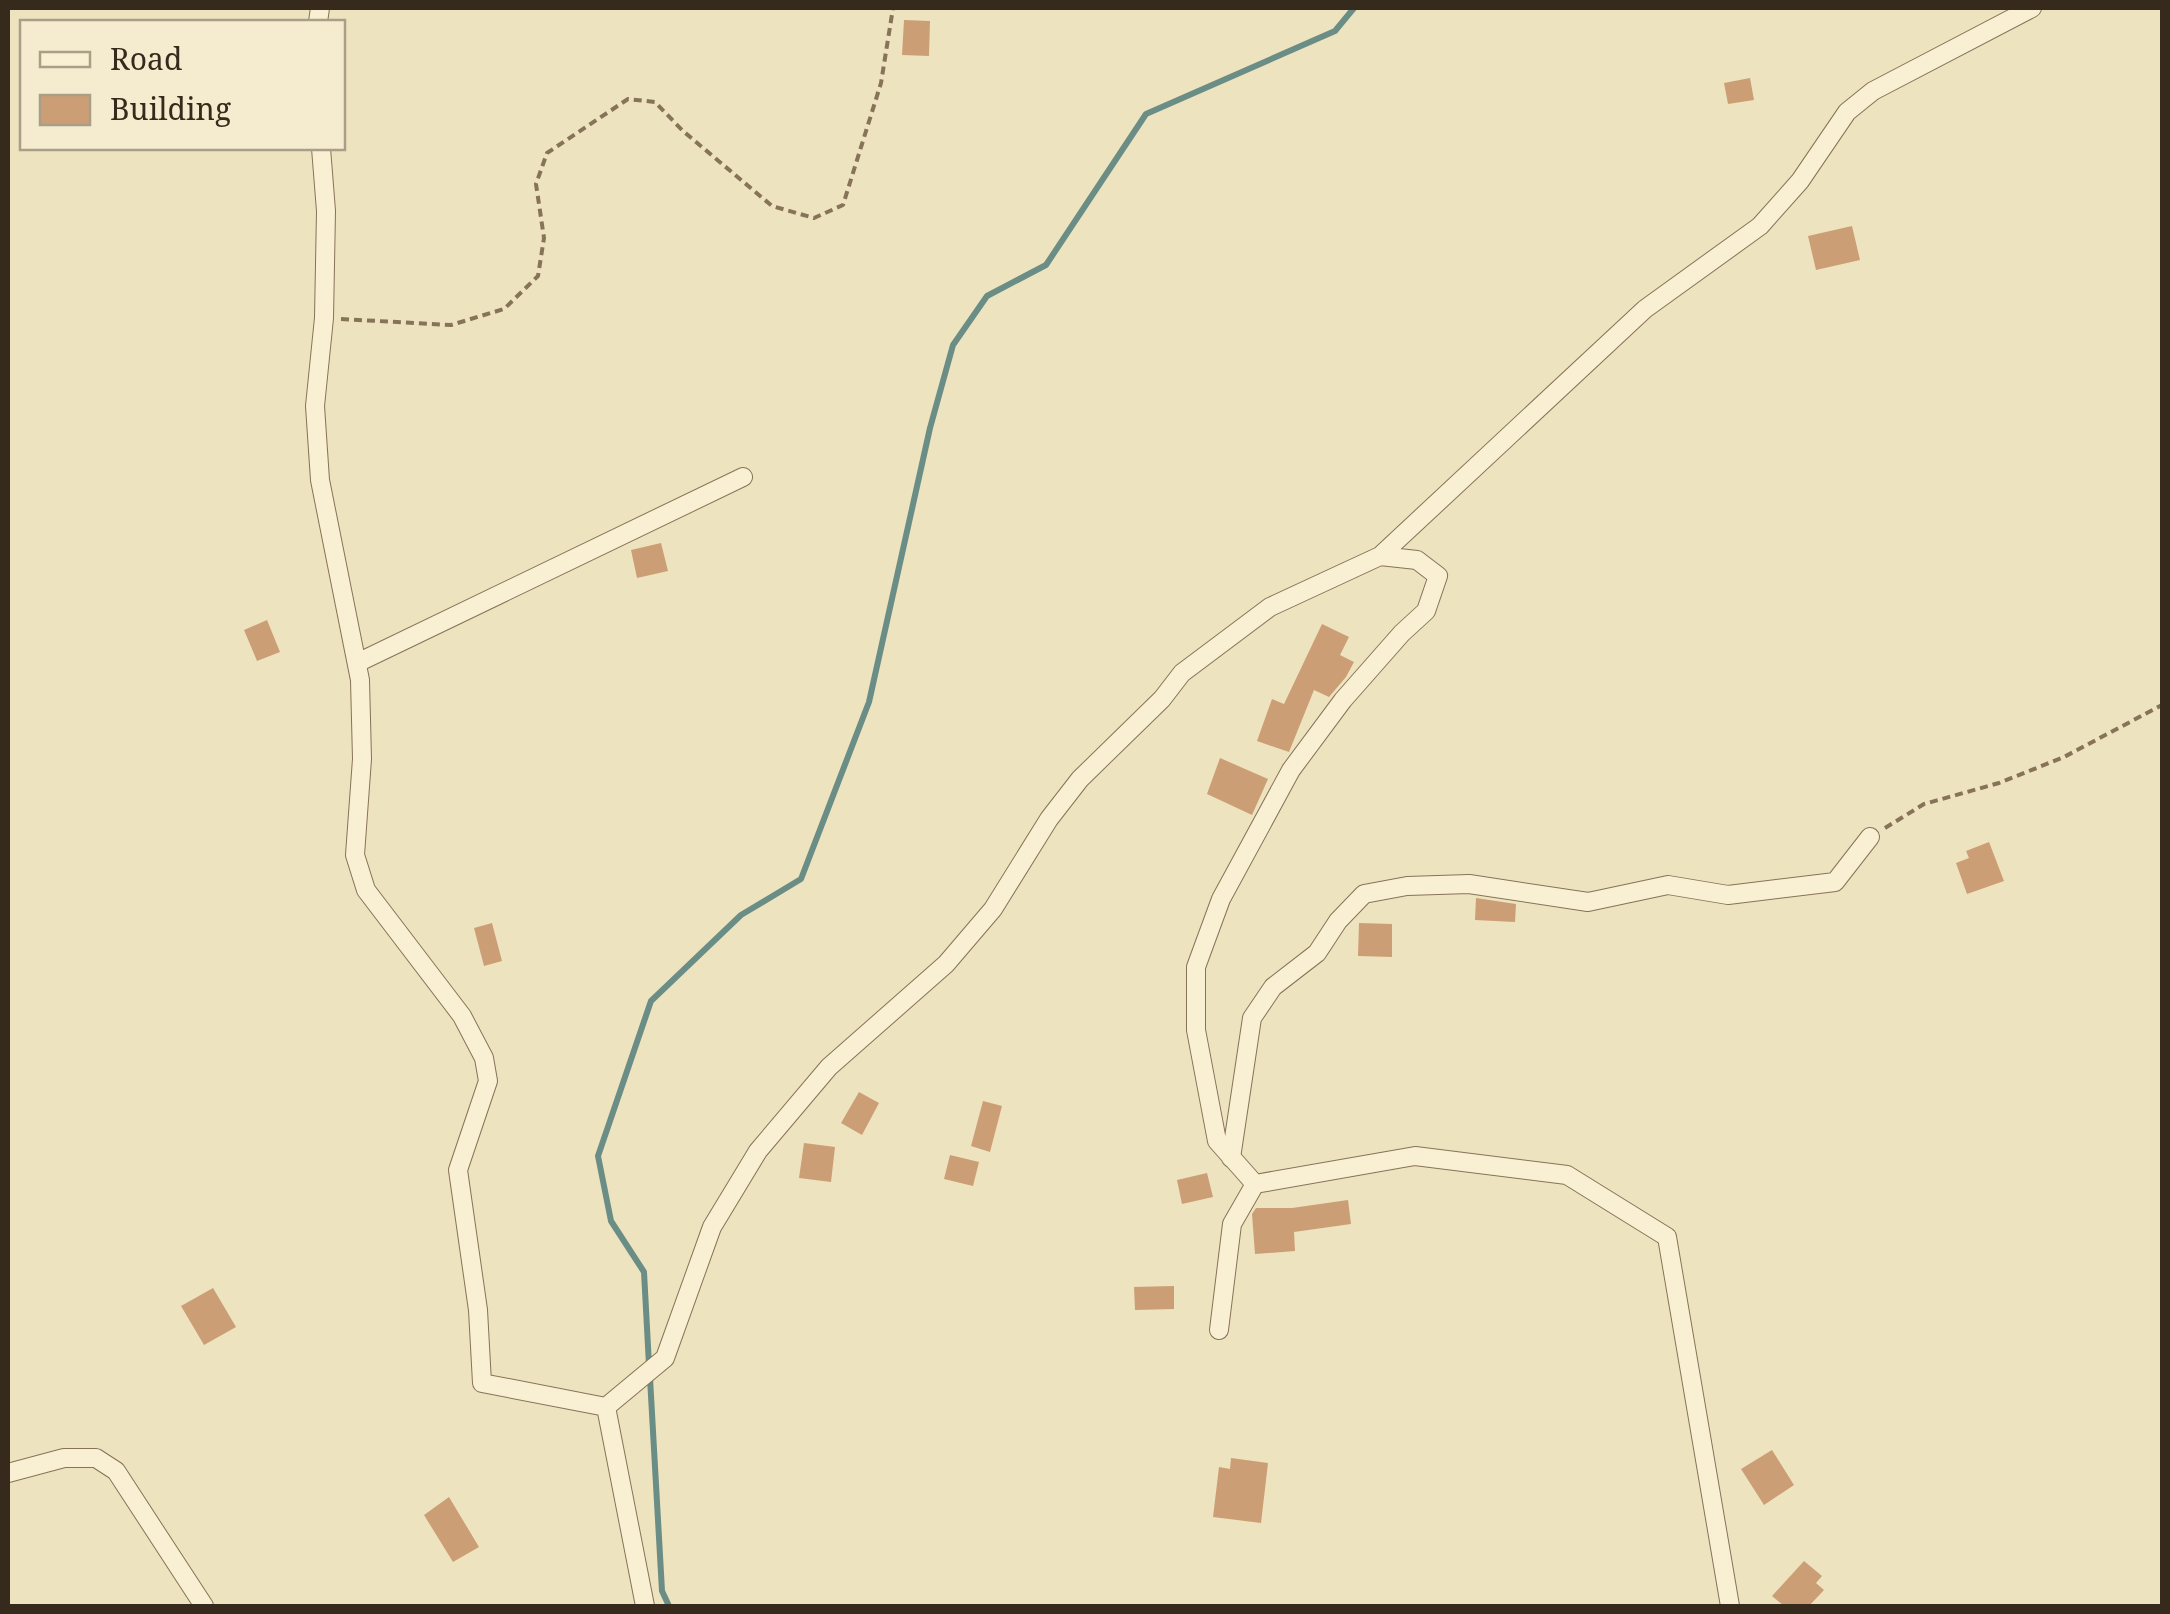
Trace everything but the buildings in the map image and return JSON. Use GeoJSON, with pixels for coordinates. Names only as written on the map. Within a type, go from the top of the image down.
{"type":"FeatureCollection","features":[{"type":"Feature","properties":{"kind":"street"},"geometry":{"type":"LineString","coordinates":[[320,150],[326,211],[324,318],[314,406],[320,480],[360,680],[362,759],[355,854],[366,890],[462,1016],[484,1058],[488,1081],[458,1170],[478,1310],[482,1383],[606,1406],[662,1360],[688,1300],[712,1227],[758,1151],[830,1067],[946,964],[993,908],[1049,818],[1080,779],[1162,699],[1182,673],[1270,608],[1380,556],[1645,309],[1760,226],[1800,180],[1847,112],[1873,91],[2032,8]]}},
{"type":"Feature","properties":{"kind":"street"},"geometry":{"type":"LineString","coordinates":[[357,663],[743,477]]}},
{"type":"Feature","properties":{"kind":"street"},"geometry":{"type":"LineString","coordinates":[[1254,1184],[1217,1141],[1196,1030],[1196,967],[1221,898],[1291,770],[1343,700],[1402,633],[1426,612],[1438,576],[1417,560],[1380,556]]}},
{"type":"Feature","properties":{"kind":"street"},"geometry":{"type":"LineString","coordinates":[[1231,1158],[1252,1018],[1273,988],[1317,952],[1338,921],[1364,894],[1407,886],[1469,884],[1588,902],[1668,885],[1728,895],[1835,882],[1870,838]]}},
{"type":"Feature","properties":{"kind":"street"},"geometry":{"type":"LineString","coordinates":[[1254,1184],[1415,1156],[1567,1175],[1667,1237],[1730,1606]]}},
{"type":"Feature","properties":{"kind":"street"},"geometry":{"type":"LineString","coordinates":[[1219,1330],[1232,1224],[1254,1184]]}},
{"type":"Feature","properties":{"kind":"street"},"geometry":{"type":"LineString","coordinates":[[606,1406],[645,1606]]}},
{"type":"Feature","properties":{"kind":"street"},"geometry":{"type":"LineString","coordinates":[[8,1472],[64,1458],[96,1458],[116,1471],[204,1606]]}},
{"type":"Feature","properties":{"kind":"path"},"geometry":{"type":"LineString","coordinates":[[324,318],[451,325],[504,309],[538,276],[544,238],[536,184],[547,154],[628,99],[655,102],[683,131],[772,206],[814,218],[843,205],[881,83],[893,8]]}},
{"type":"Feature","properties":{"kind":"path"},"geometry":{"type":"LineString","coordinates":[[1870,838],[1924,804],[1998,783],[2064,757],[2162,704]]}},
{"type":"Feature","properties":{"kind":"waterway"},"geometry":{"type":"LineString","coordinates":[[649,1365],[644,1272],[611,1221],[598,1156],[651,1001],[741,915],[801,879],[869,702],[930,428],[953,345],[987,296],[1046,265],[1146,114],[1335,31],[1354,8]]}},
{"type":"Feature","properties":{"kind":"waterway"},"geometry":{"type":"LineString","coordinates":[[650,1378],[662,1591],[669,1606]]}}]}
